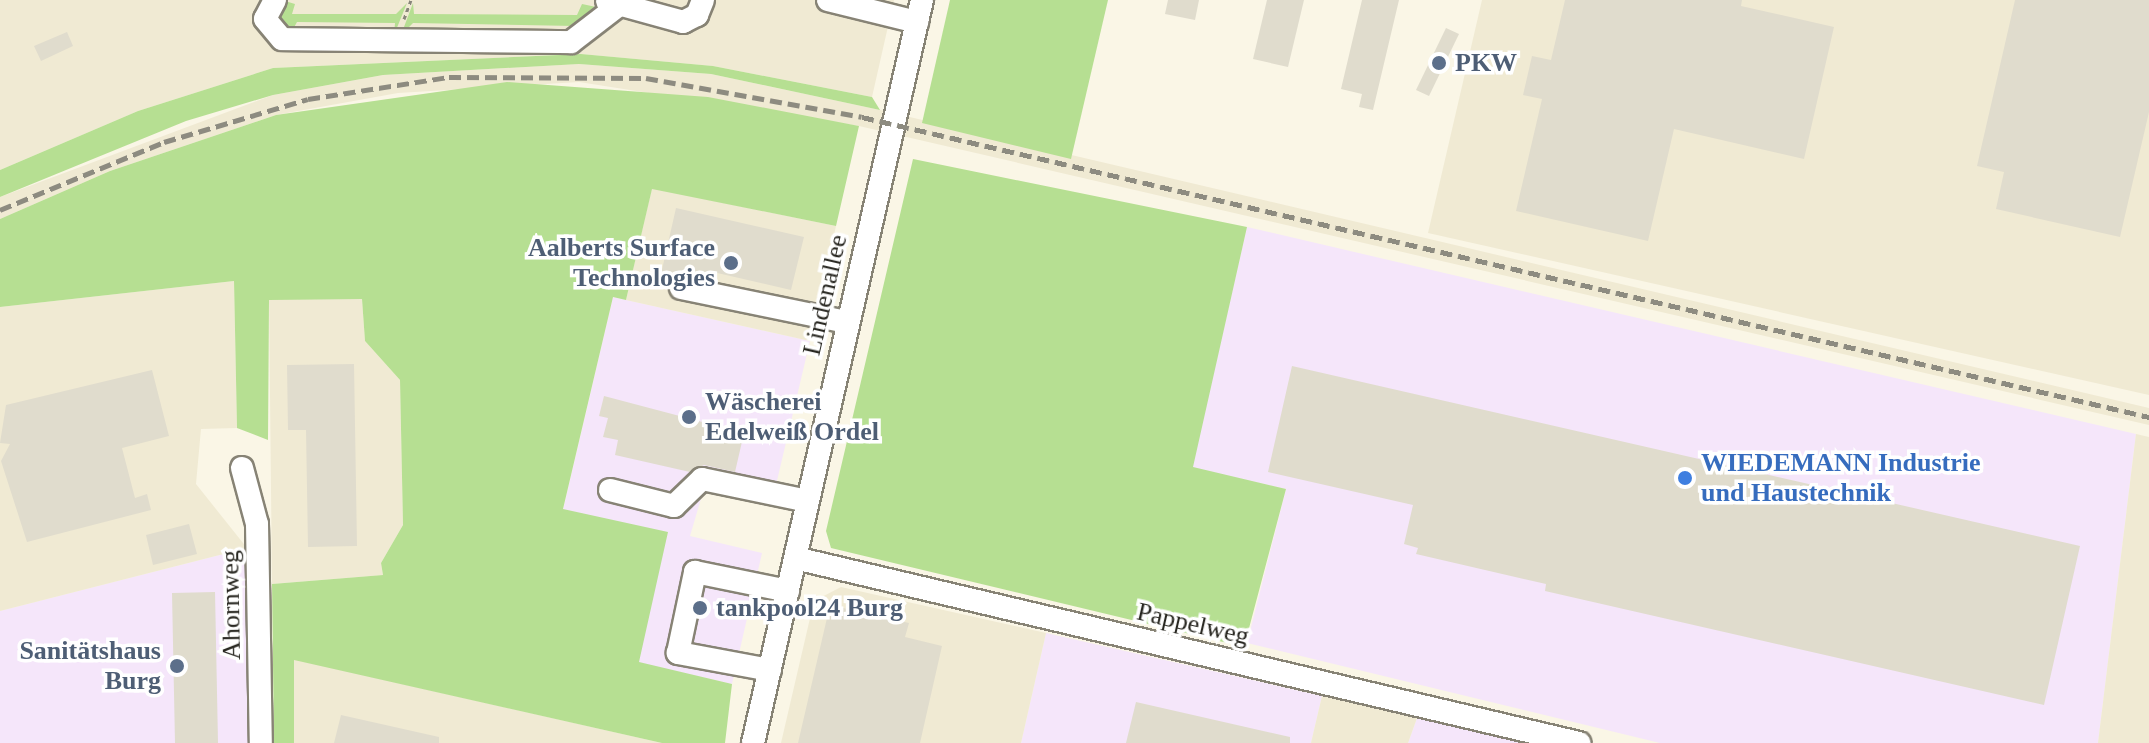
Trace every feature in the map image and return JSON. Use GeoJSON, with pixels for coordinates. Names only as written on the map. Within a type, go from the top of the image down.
{"type":"FeatureCollection","features":[{"type":"Feature","properties":{"kind":"street"},"geometry":{"type":"LineString","coordinates":[[275,0],[265,19],[282,39],[571,42],[611,3],[683,22],[697,15],[703,0]]}},
{"type":"Feature","properties":{"kind":"street"},"geometry":{"type":"LineString","coordinates":[[828,0],[920,11]]}},
{"type":"Feature","properties":{"kind":"street","name":"Lindenallee"},"geometry":{"type":"LineString","coordinates":[[753,743],[920,11]]}},
{"type":"Feature","properties":{"kind":"street"},"geometry":{"type":"LineString","coordinates":[[681,288],[847,322]]}},
{"type":"Feature","properties":{"kind":"street","name":"Ahornweg"},"geometry":{"type":"LineString","coordinates":[[242,468],[257,524],[261,743]]}},
{"type":"Feature","properties":{"kind":"street"},"geometry":{"type":"LineString","coordinates":[[610,490],[674,506],[702,479],[808,501]]}},
{"type":"Feature","properties":{"kind":"street","name":"Pappelweg"},"geometry":{"type":"LineString","coordinates":[[795,558],[1579,743]]}},
{"type":"Feature","properties":{"kind":"street"},"geometry":{"type":"LineString","coordinates":[[770,670],[678,653],[695,572],[788,591]]}},
{"type":"Feature","properties":{"kind":"shaded area"},"geometry":{"type":"Polygon","coordinates":[[[0,0],[894,0],[872,97],[713,66],[581,54],[273,68],[138,111],[0,170],[0,0]]]}},
{"type":"Feature","properties":{"kind":"shaded area"},"geometry":{"type":"Polygon","coordinates":[[[1482,0],[2149,0],[2149,395],[1428,233],[1482,0]]]}},
{"type":"Feature","properties":{"kind":"shaded area"},"geometry":{"type":"Polygon","coordinates":[[[579,64],[711,74],[880,110],[2149,408],[2149,425],[859,126],[579,82],[398,93],[276,115],[110,171],[0,219],[0,197],[273,95],[383,75],[579,64]]]}},
{"type":"Feature","properties":{"kind":"shaded area","name":"Aalberts Surface Technologies"},"geometry":{"type":"Polygon","coordinates":[[[652,188],[836,226],[810,341],[626,300],[652,188]]]}},
{"type":"Feature","properties":{"kind":"shaded area","name":"WIEDEMANN Industrie und Haustechnik"},"geometry":{"type":"Polygon","coordinates":[[[1247,227],[2136,434],[2098,743],[1660,743],[1247,643],[1286,489],[1192,468],[1247,227]]]}},
{"type":"Feature","properties":{"kind":"shaded area"},"geometry":{"type":"Polygon","coordinates":[[[234,281],[237,428],[201,429],[196,484],[247,548],[0,611],[0,307],[234,281]]]}},
{"type":"Feature","properties":{"kind":"shaded area","name":"Wäscherei Edelweiß Ordel"},"geometry":{"type":"Polygon","coordinates":[[[613,297],[810,341],[771,506],[703,492],[690,536],[762,553],[732,684],[639,663],[563,510],[613,297]]]}},
{"type":"Feature","properties":{"kind":"shaded area"},"geometry":{"type":"Polygon","coordinates":[[[269,299],[362,299],[365,341],[400,380],[403,525],[381,563],[383,575],[272,584],[269,299]]]}},
{"type":"Feature","properties":{"kind":"shaded area"},"geometry":{"type":"Polygon","coordinates":[[[2136,434],[2149,437],[2149,743],[2098,743],[2136,434]]]}},
{"type":"Feature","properties":{"kind":"shaded area","name":"Sanitätshaus Burg"},"geometry":{"type":"Polygon","coordinates":[[[247,548],[251,743],[0,743],[0,611],[247,548]]]}},
{"type":"Feature","properties":{"kind":"shaded area"},"geometry":{"type":"Polygon","coordinates":[[[841,587],[1046,633],[1021,743],[781,743],[814,601],[841,587]]]}},
{"type":"Feature","properties":{"kind":"shaded area"},"geometry":{"type":"Polygon","coordinates":[[[1046,633],[1322,696],[1311,743],[1021,743],[1046,633]]]}},
{"type":"Feature","properties":{"kind":"shaded area"},"geometry":{"type":"Polygon","coordinates":[[[293,659],[662,743],[294,743],[293,659]]]}},
{"type":"Feature","properties":{"kind":"shaded area"},"geometry":{"type":"Polygon","coordinates":[[[1322,696],[1417,718],[1408,743],[1311,743],[1322,696]]]}},
{"type":"Feature","properties":{"kind":"shaded area"},"geometry":{"type":"Polygon","coordinates":[[[1417,718],[1528,743],[1408,743],[1417,718]]]}},
{"type":"Feature","properties":{"kind":"green space"},"geometry":{"type":"Polygon","coordinates":[[[950,0],[1108,0],[1071,159],[922,123],[950,0]]]}},
{"type":"Feature","properties":{"kind":"green space"},"geometry":{"type":"Polygon","coordinates":[[[285,1],[295,4],[292,14],[396,14],[407,3],[394,35],[395,23],[297,22],[291,33],[272,11],[285,1]]]}},
{"type":"Feature","properties":{"kind":"green space"},"geometry":{"type":"Polygon","coordinates":[[[413,3],[414,14],[577,15],[582,4],[601,8],[575,26],[413,23],[401,35],[413,3]]]}},
{"type":"Feature","properties":{"kind":"green space"},"geometry":{"type":"Polygon","coordinates":[[[581,54],[713,66],[872,97],[880,110],[711,74],[579,64],[383,75],[273,95],[186,121],[0,197],[0,170],[138,111],[273,68],[581,54]]]}},
{"type":"Feature","properties":{"kind":"green space"},"geometry":{"type":"Polygon","coordinates":[[[507,82],[708,97],[859,126],[836,226],[652,189],[626,300],[613,297],[563,509],[668,532],[639,662],[732,684],[725,743],[662,743],[294,660],[294,743],[274,743],[272,584],[383,575],[381,563],[403,525],[400,380],[365,341],[362,299],[269,300],[268,440],[237,428],[234,281],[0,307],[0,219],[110,171],[276,115],[507,82]]]}},
{"type":"Feature","properties":{"kind":"green space"},"geometry":{"type":"Polygon","coordinates":[[[913,159],[1247,227],[1193,467],[1286,489],[1244,647],[831,548],[826,531],[913,159]]]}},
{"type":"Feature","properties":{"kind":"building"},"geometry":{"type":"Polygon","coordinates":[[[1168,0],[1199,0],[1195,20],[1165,14],[1168,0]]]}},
{"type":"Feature","properties":{"kind":"building"},"geometry":{"type":"Polygon","coordinates":[[[1267,0],[1304,0],[1288,67],[1253,59],[1267,0]]]}},
{"type":"Feature","properties":{"kind":"building"},"geometry":{"type":"Polygon","coordinates":[[[1362,0],[1399,0],[1373,110],[1359,107],[1362,94],[1341,89],[1362,0]]]}},
{"type":"Feature","properties":{"kind":"building"},"geometry":{"type":"Polygon","coordinates":[[[1565,0],[1742,0],[1741,6],[1834,27],[1804,159],[1674,129],[1648,241],[1516,211],[1542,99],[1523,95],[1532,56],[1551,60],[1565,0]]]}},
{"type":"Feature","properties":{"kind":"building"},"geometry":{"type":"Polygon","coordinates":[[[2015,0],[2149,0],[2149,112],[2120,237],[1996,209],[2004,172],[1977,166],[2015,0]]]}},
{"type":"Feature","properties":{"kind":"building","name":"PKW"},"geometry":{"type":"Polygon","coordinates":[[[1446,28],[1459,34],[1429,96],[1416,90],[1446,28]]]}},
{"type":"Feature","properties":{"kind":"building"},"geometry":{"type":"Polygon","coordinates":[[[67,32],[73,46],[41,61],[34,46],[67,32]]]}},
{"type":"Feature","properties":{"kind":"building"},"geometry":{"type":"Polygon","coordinates":[[[676,208],[804,237],[791,290],[713,272],[711,280],[661,274],[676,208]]]}},
{"type":"Feature","properties":{"kind":"building"},"geometry":{"type":"Polygon","coordinates":[[[354,364],[357,546],[308,547],[306,430],[288,430],[287,365],[354,364]]]}},
{"type":"Feature","properties":{"kind":"building"},"geometry":{"type":"Polygon","coordinates":[[[1292,366],[2080,546],[2044,705],[1545,591],[1546,584],[1416,554],[1418,548],[1404,544],[1413,505],[1268,472],[1292,366]]]}},
{"type":"Feature","properties":{"kind":"building"},"geometry":{"type":"Polygon","coordinates":[[[152,370],[169,436],[122,448],[135,498],[147,494],[151,510],[27,542],[1,461],[10,444],[0,443],[6,405],[152,370]]]}},
{"type":"Feature","properties":{"kind":"building"},"geometry":{"type":"Polygon","coordinates":[[[604,396],[744,433],[735,472],[704,465],[690,472],[615,455],[618,440],[603,437],[608,418],[599,416],[604,396]]]}},
{"type":"Feature","properties":{"kind":"building"},"geometry":{"type":"Polygon","coordinates":[[[189,524],[197,554],[153,565],[146,535],[189,524]]]}},
{"type":"Feature","properties":{"kind":"building"},"geometry":{"type":"Polygon","coordinates":[[[215,592],[218,743],[175,743],[172,593],[215,592]]]}},
{"type":"Feature","properties":{"kind":"building"},"geometry":{"type":"Polygon","coordinates":[[[830,605],[909,623],[905,637],[942,646],[920,743],[798,743],[830,605]]]}},
{"type":"Feature","properties":{"kind":"building"},"geometry":{"type":"Polygon","coordinates":[[[1136,702],[1290,737],[1290,743],[1126,743],[1136,702]]]}},
{"type":"Feature","properties":{"kind":"building"},"geometry":{"type":"Polygon","coordinates":[[[341,715],[439,737],[439,743],[334,743],[341,715]]]}},
{"type":"Feature","properties":{"kind":"railway"},"geometry":{"type":"LineString","coordinates":[[0,210],[164,142],[308,99],[449,77],[646,78],[862,117],[2149,417]]}},
{"type":"Feature","properties":{"kind":"place","name":"PKW"},"geometry":{"type":"Point","coordinates":[1439,63]}},
{"type":"Feature","properties":{"kind":"place","name":"Aalberts Surface Technologies"},"geometry":{"type":"Point","coordinates":[731,263]}},
{"type":"Feature","properties":{"kind":"place","name":"Wäscherei Edelweiß Ordel"},"geometry":{"type":"Point","coordinates":[689,417]}},
{"type":"Feature","properties":{"kind":"place","name":"WIEDEMANN Industrie und Haustechnik"},"geometry":{"type":"Point","coordinates":[1685,478]}},
{"type":"Feature","properties":{"kind":"place","name":"tankpool24 Burg"},"geometry":{"type":"Point","coordinates":[700,608]}},
{"type":"Feature","properties":{"kind":"place","name":"Sanitätshaus Burg"},"geometry":{"type":"Point","coordinates":[177,666]}}]}
